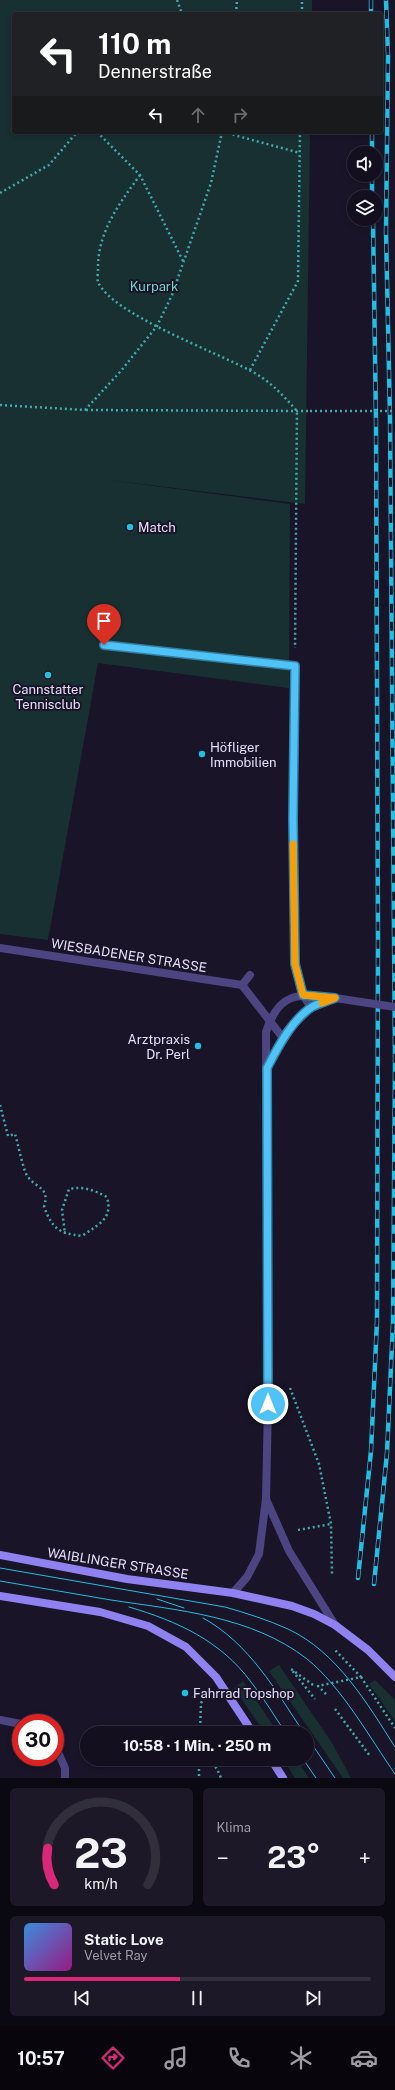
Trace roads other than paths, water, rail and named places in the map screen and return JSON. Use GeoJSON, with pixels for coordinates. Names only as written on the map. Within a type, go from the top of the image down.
{"type":"FeatureCollection","features":[{"type":"Feature","properties":{"kind":"main road","name":"WAIBLINGER STRASSE"},"geometry":{"type":"LineString","coordinates":[[0,1555],[127,1579],[232,1593],[292,1606],[314,1614],[335,1625],[368,1650],[386,1666],[395,1677]]}},
{"type":"Feature","properties":{"kind":"main road"},"geometry":{"type":"LineString","coordinates":[[0,1596],[100,1612],[148,1626],[186,1647],[216,1677],[248,1726]]}},
{"type":"Feature","properties":{"kind":"main road"},"geometry":{"type":"LineString","coordinates":[[275,1766],[283,1778]]}},
{"type":"Feature","properties":{"kind":"street"},"geometry":{"type":"LineString","coordinates":[[104,645],[295,666],[293,819],[295,964],[303,995],[311,1008]]}},
{"type":"Feature","properties":{"kind":"street","name":"WIESBADENER STRASSE"},"geometry":{"type":"LineString","coordinates":[[0,948],[242,985]]}},
{"type":"Feature","properties":{"kind":"street"},"geometry":{"type":"LineString","coordinates":[[250,975],[242,985],[283,1038]]}},
{"type":"Feature","properties":{"kind":"street"},"geometry":{"type":"LineString","coordinates":[[232,1593],[247,1577],[259,1554],[266,1498],[268,1404],[266,1032],[274,1012],[289,998],[303,995],[335,998],[395,1008]]}},
{"type":"Feature","properties":{"kind":"street"},"geometry":{"type":"LineString","coordinates":[[267,1068],[287,1031],[311,1008],[335,998]]}},
{"type":"Feature","properties":{"kind":"street"},"geometry":{"type":"LineString","coordinates":[[266,1498],[289,1551],[335,1625]]}},
{"type":"Feature","properties":{"kind":"street"},"geometry":{"type":"LineString","coordinates":[[386,1666],[395,1668]]}},
{"type":"Feature","properties":{"kind":"street"},"geometry":{"type":"LineString","coordinates":[[0,1720],[12,1722]]}},
{"type":"Feature","properties":{"kind":"street"},"geometry":{"type":"LineString","coordinates":[[64,1766],[65,1778]]}},
{"type":"Feature","properties":{"kind":"tram line"},"geometry":{"type":"LineString","coordinates":[[0,1568],[225,1607],[288,1629],[306,1639],[336,1665],[362,1696],[395,1747]]}},
{"type":"Feature","properties":{"kind":"tram line"},"geometry":{"type":"LineString","coordinates":[[0,1581],[188,1612],[238,1624],[262,1633],[307,1659],[320,1670],[332,1683],[354,1713],[395,1774]]}},
{"type":"Feature","properties":{"kind":"tram line"},"geometry":{"type":"LineString","coordinates":[[157,1599],[184,1608]]}},
{"type":"Feature","properties":{"kind":"tram line"},"geometry":{"type":"LineString","coordinates":[[129,1607],[181,1626],[212,1644],[226,1655],[256,1688],[281,1726]]}},
{"type":"Feature","properties":{"kind":"tram line"},"geometry":{"type":"LineString","coordinates":[[203,1618],[219,1628],[248,1654],[272,1685],[299,1726]]}},
{"type":"Feature","properties":{"kind":"tram line"},"geometry":{"type":"LineString","coordinates":[[314,1747],[335,1778]]}},
{"type":"Feature","properties":{"kind":"tram line"},"geometry":{"type":"LineString","coordinates":[[308,1766],[316,1778]]}},
{"type":"Feature","properties":{"kind":"railway"},"geometry":{"type":"LineString","coordinates":[[371,0],[371,12]]}},
{"type":"Feature","properties":{"kind":"railway"},"geometry":{"type":"LineString","coordinates":[[374,1584],[387,1453],[393,1323],[395,1062],[390,418],[386,232],[388,56],[386,0]]}},
{"type":"Feature","properties":{"kind":"railway"},"geometry":{"type":"LineString","coordinates":[[372,134],[372,146]]}},
{"type":"Feature","properties":{"kind":"railway"},"geometry":{"type":"LineString","coordinates":[[372,182],[372,190]]}},
{"type":"Feature","properties":{"kind":"railway"},"geometry":{"type":"LineString","coordinates":[[358,1578],[371,1451],[377,1321],[378,940],[376,422],[373,226]]}},
{"type":"Feature","properties":{"kind":"place","name":"Match"},"geometry":{"type":"Point","coordinates":[130,527]}},
{"type":"Feature","properties":{"kind":"place","name":"Cannstatter Tennisclub"},"geometry":{"type":"Point","coordinates":[48,675]}},
{"type":"Feature","properties":{"kind":"place","name":"Höfliger Immobilien"},"geometry":{"type":"Point","coordinates":[202,754]}},
{"type":"Feature","properties":{"kind":"place","name":"Arztpraxis Dr. Perl"},"geometry":{"type":"Point","coordinates":[198,1046]}},
{"type":"Feature","properties":{"kind":"place","name":"Fahrrad Topshop"},"geometry":{"type":"Point","coordinates":[185,1693]}},
{"type":"Feature","properties":{"kind":"park label","name":"Kurpark"},"geometry":{"type":"Point","coordinates":[154,286]}}]}
